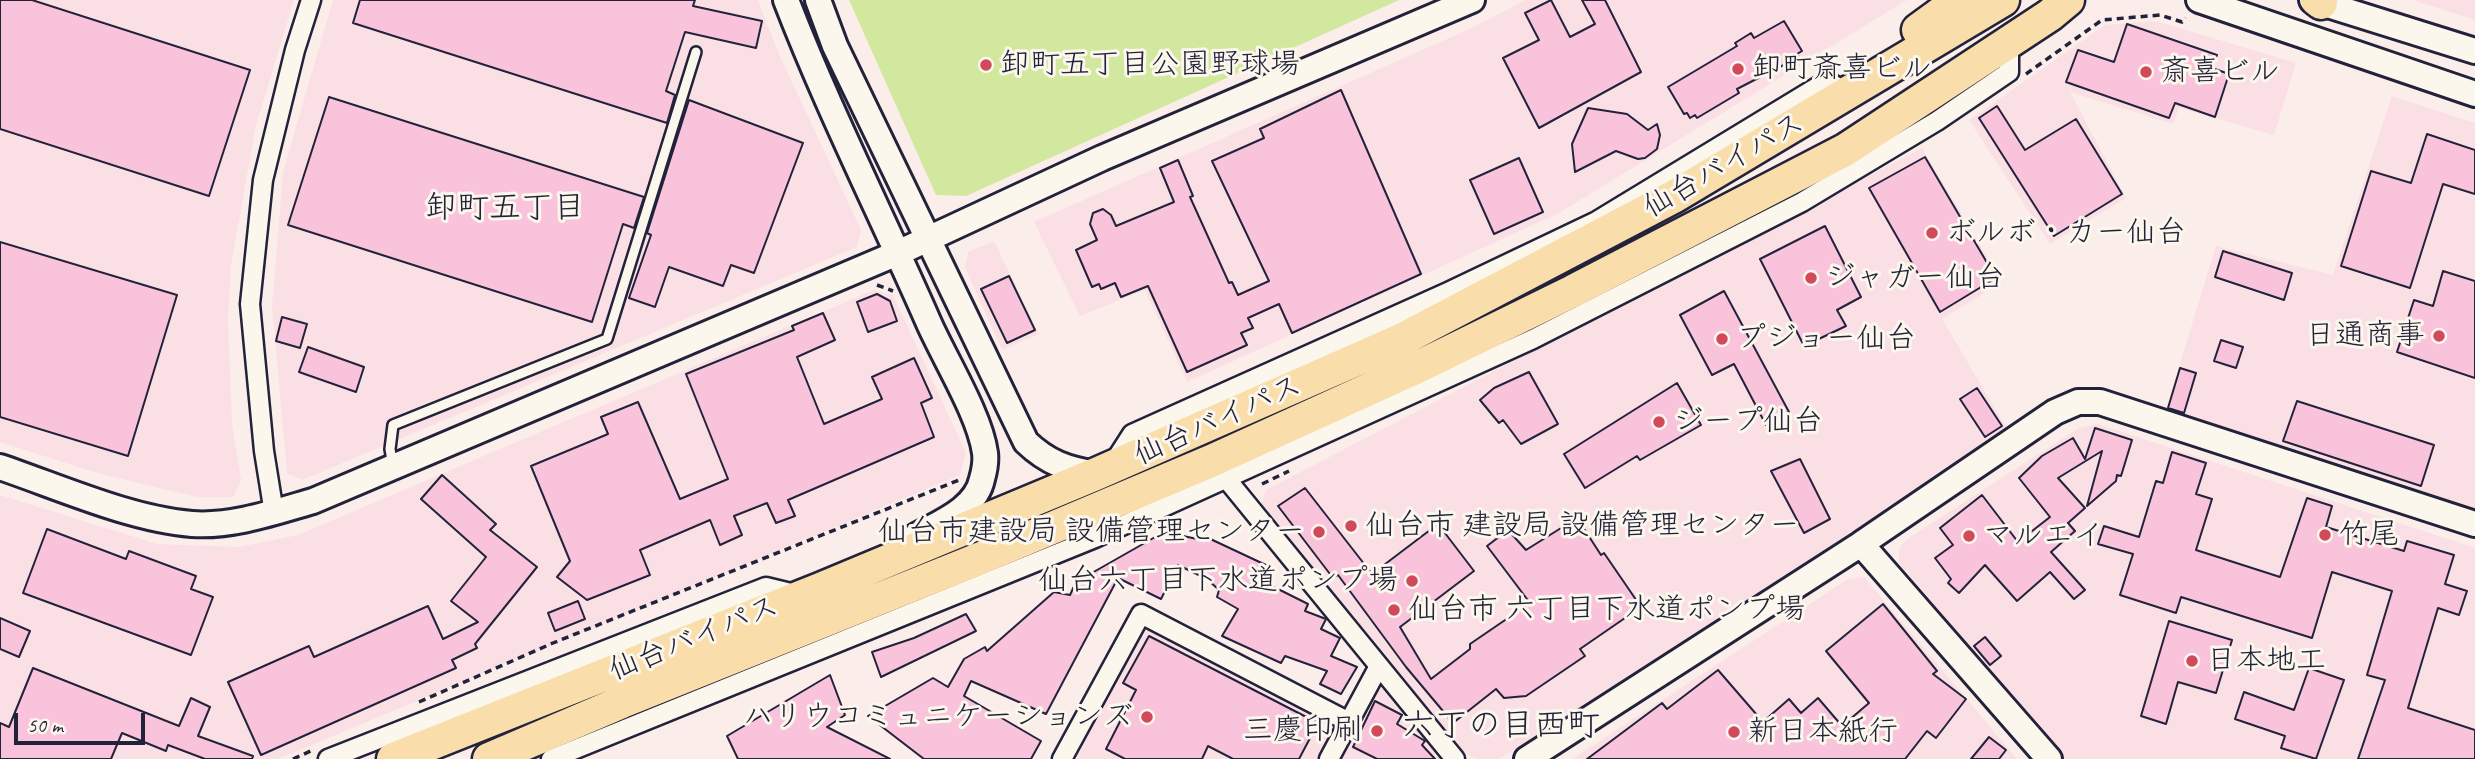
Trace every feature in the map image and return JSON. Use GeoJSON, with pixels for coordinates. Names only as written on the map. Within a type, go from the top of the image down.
{"type":"FeatureCollection","features":[{"type":"Feature","properties":{"kind":"highway"},"geometry":{"type":"LineString","coordinates":[[1877,77],[1895,46],[1959,0]]}},
{"type":"Feature","properties":{"kind":"highway","name":"仙台バイパス"},"geometry":{"type":"LineString","coordinates":[[393,759],[812,592],[1103,471],[1401,341],[1675,196],[1850,94],[2003,0]]}},
{"type":"Feature","properties":{"kind":"highway","name":"仙台バイパス"},"geometry":{"type":"LineString","coordinates":[[489,759],[1219,470],[1845,150],[2068,0]]}},
{"type":"Feature","properties":{"kind":"street"},"geometry":{"type":"LineString","coordinates":[[274,513],[264,451],[250,304],[263,180],[295,50],[312,0]]}},
{"type":"Feature","properties":{"kind":"street"},"geometry":{"type":"LineString","coordinates":[[323,753],[765,587],[812,592],[960,512],[973,498],[982,482],[985,454],[980,437],[900,252],[810,63],[786,0]]}},
{"type":"Feature","properties":{"kind":"street"},"geometry":{"type":"LineString","coordinates":[[818,0],[835,46],[1026,442],[1044,459],[1064,468],[1103,471]]}},
{"type":"Feature","properties":{"kind":"street"},"geometry":{"type":"LineString","coordinates":[[0,467],[123,508],[192,524],[233,521],[274,513],[313,501],[900,252],[1102,158],[1472,0]]}},
{"type":"Feature","properties":{"kind":"street"},"geometry":{"type":"LineString","coordinates":[[2199,0],[2475,94]]}},
{"type":"Feature","properties":{"kind":"street"},"geometry":{"type":"LineString","coordinates":[[2317,1],[2475,51]]}},
{"type":"Feature","properties":{"kind":"street"},"geometry":{"type":"LineString","coordinates":[[1527,759],[1861,544],[2055,412],[2078,402],[2100,402],[2475,524]]}},
{"type":"Feature","properties":{"kind":"street"},"geometry":{"type":"LineString","coordinates":[[551,759],[1082,544],[1219,470],[1455,759]]}},
{"type":"Feature","properties":{"kind":"street"},"geometry":{"type":"LineString","coordinates":[[1861,544],[2049,759]]}},
{"type":"Feature","properties":{"kind":"street"},"geometry":{"type":"LineString","coordinates":[[1062,759],[1141,614],[1349,722]]}},
{"type":"Feature","properties":{"kind":"street"},"geometry":{"type":"LineString","coordinates":[[1329,759],[1379,666]]}},
{"type":"Feature","properties":{"kind":"lane"},"geometry":{"type":"LineString","coordinates":[[393,467],[390,449],[393,425],[607,339],[696,52]]}},
{"type":"Feature","properties":{"kind":"path"},"geometry":{"type":"LineString","coordinates":[[864,290],[877,285],[897,292]]}},
{"type":"Feature","properties":{"kind":"path"},"geometry":{"type":"LineString","coordinates":[[417,704],[553,643],[961,479],[964,470]]}},
{"type":"Feature","properties":{"kind":"path"},"geometry":{"type":"LineString","coordinates":[[293,759],[323,753]]}},
{"type":"Feature","properties":{"kind":"shaded area"},"geometry":{"type":"Polygon","coordinates":[[[0,0],[294,0],[256,125],[231,265],[228,320],[232,424],[241,480],[233,497],[197,497],[97,473],[0,442],[0,0]]]}},
{"type":"Feature","properties":{"kind":"shaded area"},"geometry":{"type":"Polygon","coordinates":[[[333,0],[758,0],[778,52],[861,230],[857,247],[302,480],[287,473],[272,306],[283,172],[333,0]]]}},
{"type":"Feature","properties":{"kind":"shaded area"},"geometry":{"type":"Polygon","coordinates":[[[1525,0],[1907,0],[1559,213],[1187,382],[1145,290],[1080,316],[1034,222],[1474,27],[1525,0]]]}},
{"type":"Feature","properties":{"kind":"shaded area"},"geometry":{"type":"Polygon","coordinates":[[[2413,0],[2475,0],[2475,20],[2413,0]]]}},
{"type":"Feature","properties":{"kind":"shaded area"},"geometry":{"type":"Polygon","coordinates":[[[2156,21],[2296,63],[2274,135],[2179,108],[2173,124],[2070,92],[2126,198],[2050,244],[1969,120],[2105,25],[2156,21]]]}},
{"type":"Feature","properties":{"kind":"shaded area"},"geometry":{"type":"Polygon","coordinates":[[[2392,96],[2475,123],[2475,511],[2165,412],[2216,246],[2333,275],[2392,96]]]}},
{"type":"Feature","properties":{"kind":"shaded area"},"geometry":{"type":"Polygon","coordinates":[[[1922,148],[2002,282],[1942,319],[2009,432],[1499,759],[1478,759],[1461,752],[1261,506],[1266,490],[1922,148]]]}},
{"type":"Feature","properties":{"kind":"shaded area"},"geometry":{"type":"Polygon","coordinates":[[[994,241],[1039,334],[1002,350],[965,267],[968,252],[994,241]]]}},
{"type":"Feature","properties":{"kind":"shaded area"},"geometry":{"type":"Polygon","coordinates":[[[874,290],[893,295],[966,453],[960,475],[278,759],[0,759],[0,495],[157,544],[239,547],[298,535],[874,290]]]}},
{"type":"Feature","properties":{"kind":"shaded area"},"geometry":{"type":"Polygon","coordinates":[[[2098,424],[2475,548],[2475,759],[2065,759],[1899,563],[1899,549],[1907,539],[2079,428],[2098,424]]]}},
{"type":"Feature","properties":{"kind":"shaded area"},"geometry":{"type":"Polygon","coordinates":[[[1864,577],[2017,759],[1572,759],[1848,579],[1864,577]]]}},
{"type":"Feature","properties":{"kind":"shaded area"},"geometry":{"type":"Polygon","coordinates":[[[1152,626],[1335,726],[1317,759],[1076,759],[1141,631],[1152,626]]]}},
{"type":"Feature","properties":{"kind":"shaded area"},"geometry":{"type":"Polygon","coordinates":[[[1378,683],[1446,759],[1340,759],[1378,683]]]}},
{"type":"Feature","properties":{"kind":"green space"},"geometry":{"type":"Polygon","coordinates":[[[849,0],[1399,0],[966,196],[936,195],[849,0]]]}},
{"type":"Feature","properties":{"kind":"building"},"geometry":{"type":"Polygon","coordinates":[[[0,0],[32,0],[250,70],[209,196],[0,129],[0,0]]]}},
{"type":"Feature","properties":{"kind":"building"},"geometry":{"type":"Polygon","coordinates":[[[360,0],[695,0],[693,6],[762,21],[756,48],[685,32],[666,91],[675,95],[667,123],[353,23],[360,0]]]}},
{"type":"Feature","properties":{"kind":"building"},"geometry":{"type":"Polygon","coordinates":[[[1551,0],[1570,37],[1595,24],[1582,0],[1605,0],[1641,72],[1539,128],[1503,58],[1539,40],[1525,13],[1551,0]]]}},
{"type":"Feature","properties":{"kind":"building","name":"卸町斎喜ビル"},"geometry":{"type":"Polygon","coordinates":[[[1784,21],[1802,51],[1797,54],[1799,57],[1737,89],[1739,93],[1697,118],[1695,115],[1690,118],[1687,113],[1684,114],[1668,87],[1737,46],[1735,43],[1751,33],[1754,38],[1784,21]]]}},
{"type":"Feature","properties":{"kind":"building","name":"斎喜ビル"},"geometry":{"type":"Polygon","coordinates":[[[2127,24],[2217,55],[2212,68],[2229,74],[2215,117],[2175,103],[2169,118],[2066,82],[2078,50],[2114,62],[2127,24]]]}},
{"type":"Feature","properties":{"kind":"building"},"geometry":{"type":"Polygon","coordinates":[[[1341,90],[1421,274],[1292,333],[1279,304],[1248,318],[1253,328],[1241,333],[1247,345],[1187,372],[1148,286],[1121,297],[1115,283],[1101,289],[1099,284],[1092,287],[1076,250],[1097,240],[1090,224],[1093,213],[1103,209],[1111,215],[1116,226],[1174,202],[1160,168],[1178,160],[1193,196],[1190,197],[1229,283],[1232,282],[1238,295],[1269,281],[1212,161],[1264,138],[1260,129],[1341,90]]]}},
{"type":"Feature","properties":{"kind":"building"},"geometry":{"type":"Polygon","coordinates":[[[329,97],[644,197],[634,228],[623,224],[592,322],[288,225],[329,97]]]}},
{"type":"Feature","properties":{"kind":"building"},"geometry":{"type":"Polygon","coordinates":[[[689,100],[803,143],[754,273],[731,265],[723,286],[669,267],[655,307],[629,298],[651,235],[647,233],[689,100]]]}},
{"type":"Feature","properties":{"kind":"building"},"geometry":{"type":"Polygon","coordinates":[[[1997,106],[2025,150],[2076,119],[2122,194],[2054,236],[1979,118],[1997,106]]]}},
{"type":"Feature","properties":{"kind":"building"},"geometry":{"type":"Polygon","coordinates":[[[1588,108],[1627,114],[1648,130],[1657,124],[1660,135],[1657,149],[1645,158],[1638,159],[1616,151],[1575,172],[1572,144],[1588,108]]]}},
{"type":"Feature","properties":{"kind":"building"},"geometry":{"type":"Polygon","coordinates":[[[2427,134],[2475,150],[2475,194],[2443,184],[2410,288],[2341,266],[2371,171],[2411,183],[2427,134]]]}},
{"type":"Feature","properties":{"kind":"building","name":"ボルボ・カー仙台"},"geometry":{"type":"Polygon","coordinates":[[[1925,157],[1996,278],[1940,312],[1869,188],[1925,157]]]}},
{"type":"Feature","properties":{"kind":"building"},"geometry":{"type":"Polygon","coordinates":[[[1519,158],[1543,212],[1494,234],[1470,180],[1519,158]]]}},
{"type":"Feature","properties":{"kind":"building","name":"ジャガー仙台"},"geometry":{"type":"Polygon","coordinates":[[[1825,226],[1861,297],[1837,310],[1846,326],[1804,346],[1760,259],[1825,226]]]}},
{"type":"Feature","properties":{"kind":"building"},"geometry":{"type":"Polygon","coordinates":[[[0,242],[177,295],[128,456],[0,417],[0,242]]]}},
{"type":"Feature","properties":{"kind":"building"},"geometry":{"type":"Polygon","coordinates":[[[2223,251],[2292,273],[2284,300],[2215,277],[2223,251]]]}},
{"type":"Feature","properties":{"kind":"building","name":"日通商事"},"geometry":{"type":"Polygon","coordinates":[[[2443,271],[2475,281],[2475,378],[2397,352],[2414,300],[2433,306],[2443,271]]]}},
{"type":"Feature","properties":{"kind":"building"},"geometry":{"type":"Polygon","coordinates":[[[1009,276],[1035,330],[1007,343],[981,289],[1009,276]]]}},
{"type":"Feature","properties":{"kind":"building","name":"プジョー仙台"},"geometry":{"type":"Polygon","coordinates":[[[1724,291],[1789,412],[1766,425],[1734,364],[1712,375],[1680,315],[1724,291]]]}},
{"type":"Feature","properties":{"kind":"building"},"geometry":{"type":"Polygon","coordinates":[[[877,294],[890,301],[897,321],[868,332],[857,302],[877,294]]]}},
{"type":"Feature","properties":{"kind":"building"},"geometry":{"type":"Polygon","coordinates":[[[823,313],[835,340],[797,357],[824,424],[882,399],[872,377],[914,358],[932,398],[921,403],[934,437],[788,500],[795,516],[776,523],[767,503],[734,516],[742,535],[720,545],[710,520],[640,550],[650,575],[587,600],[557,577],[570,561],[531,466],[608,434],[601,417],[638,402],[680,499],[728,479],[686,374],[794,330],[792,326],[823,313]]]}},
{"type":"Feature","properties":{"kind":"building"},"geometry":{"type":"Polygon","coordinates":[[[282,317],[307,324],[300,348],[276,341],[282,317]]]}},
{"type":"Feature","properties":{"kind":"building"},"geometry":{"type":"Polygon","coordinates":[[[2221,340],[2243,347],[2236,368],[2214,361],[2221,340]]]}},
{"type":"Feature","properties":{"kind":"building"},"geometry":{"type":"Polygon","coordinates":[[[308,347],[364,367],[356,392],[299,372],[308,347]]]}},
{"type":"Feature","properties":{"kind":"building"},"geometry":{"type":"Polygon","coordinates":[[[2180,368],[2196,373],[2184,413],[2168,408],[2180,368]]]}},
{"type":"Feature","properties":{"kind":"building"},"geometry":{"type":"Polygon","coordinates":[[[1529,372],[1558,424],[1521,444],[1503,420],[1499,423],[1480,400],[1494,388],[1529,372]]]}},
{"type":"Feature","properties":{"kind":"building"},"geometry":{"type":"Polygon","coordinates":[[[1677,383],[1701,425],[1640,460],[1637,456],[1585,488],[1564,454],[1677,383]]]}},
{"type":"Feature","properties":{"kind":"building"},"geometry":{"type":"Polygon","coordinates":[[[1977,388],[2002,426],[1985,437],[1960,399],[1977,388]]]}},
{"type":"Feature","properties":{"kind":"building"},"geometry":{"type":"Polygon","coordinates":[[[2297,401],[2434,445],[2421,486],[2283,441],[2297,401]]]}},
{"type":"Feature","properties":{"kind":"building"},"geometry":{"type":"Polygon","coordinates":[[[2095,428],[2132,440],[2121,476],[2117,475],[2116,481],[2087,506],[2102,451],[2058,478],[2085,508],[2068,523],[2075,531],[2051,552],[2085,590],[2074,599],[2050,572],[2017,601],[1985,565],[1959,593],[1948,583],[1951,579],[1935,558],[1953,545],[1940,528],[1982,495],[2018,542],[2050,517],[2019,478],[2042,456],[2073,438],[2085,459],[2095,428]]]}},
{"type":"Feature","properties":{"kind":"building"},"geometry":{"type":"Polygon","coordinates":[[[2172,452],[2206,463],[2196,494],[2212,499],[2196,550],[2280,577],[2307,498],[2332,506],[2326,527],[2404,551],[2407,541],[2454,555],[2445,584],[2467,591],[2459,615],[2438,608],[2408,708],[2475,730],[2475,759],[2358,759],[2385,680],[2367,675],[2392,591],[2332,572],[2312,638],[2181,597],[2176,613],[2120,595],[2133,554],[2098,544],[2104,526],[2139,537],[2156,481],[2163,483],[2172,452]]]}},
{"type":"Feature","properties":{"kind":"building"},"geometry":{"type":"Polygon","coordinates":[[[1800,459],[1830,519],[1804,533],[1771,471],[1800,459]]]}},
{"type":"Feature","properties":{"kind":"building"},"geometry":{"type":"Polygon","coordinates":[[[442,475],[496,524],[490,530],[537,567],[475,644],[477,648],[452,660],[456,668],[261,755],[228,682],[309,646],[314,657],[428,606],[443,639],[478,622],[451,601],[486,557],[421,499],[442,475]]]}},
{"type":"Feature","properties":{"kind":"building"},"geometry":{"type":"Polygon","coordinates":[[[1305,488],[1372,574],[1438,524],[1474,571],[1400,627],[1431,679],[1470,649],[1470,644],[1530,603],[1487,546],[1508,530],[1526,550],[1577,518],[1601,555],[1604,553],[1641,607],[1580,649],[1585,656],[1526,696],[1504,698],[1496,689],[1453,723],[1406,667],[1338,575],[1333,578],[1278,506],[1305,488]]]}},
{"type":"Feature","properties":{"kind":"building"},"geometry":{"type":"Polygon","coordinates":[[[47,529],[126,559],[129,551],[196,576],[191,589],[213,597],[191,655],[23,593],[47,529]]]}},
{"type":"Feature","properties":{"kind":"building"},"geometry":{"type":"Polygon","coordinates":[[[1164,532],[1202,540],[1204,536],[1268,566],[1260,580],[1308,604],[1305,611],[1326,619],[1321,629],[1340,638],[1331,656],[1357,667],[1341,694],[1320,684],[1327,671],[1285,656],[1281,663],[1222,636],[1238,609],[1217,597],[1219,590],[1207,579],[1178,565],[1161,599],[1118,578],[1046,714],[971,681],[964,696],[1041,741],[1031,759],[924,759],[868,716],[933,678],[948,687],[964,659],[985,647],[987,651],[1054,592],[1070,595],[1076,582],[1164,532]]]}},
{"type":"Feature","properties":{"kind":"building"},"geometry":{"type":"Polygon","coordinates":[[[578,601],[585,619],[555,631],[548,613],[578,601]]]}},
{"type":"Feature","properties":{"kind":"building"},"geometry":{"type":"Polygon","coordinates":[[[1883,604],[1937,671],[1933,674],[1966,699],[1936,738],[1927,731],[1905,759],[1587,759],[1662,703],[1667,709],[1718,670],[1763,722],[1789,699],[1801,713],[1818,698],[1842,726],[1869,703],[1826,651],[1883,604]]]}},
{"type":"Feature","properties":{"kind":"building"},"geometry":{"type":"Polygon","coordinates":[[[966,614],[976,631],[881,677],[872,652],[914,638],[966,614]]]}},
{"type":"Feature","properties":{"kind":"building"},"geometry":{"type":"Polygon","coordinates":[[[0,618],[30,631],[19,657],[0,649],[0,618]]]}},
{"type":"Feature","properties":{"kind":"building","name":"日本地工"},"geometry":{"type":"Polygon","coordinates":[[[2169,621],[2232,640],[2216,693],[2178,682],[2166,724],[2141,716],[2169,621]]]}},
{"type":"Feature","properties":{"kind":"building"},"geometry":{"type":"Polygon","coordinates":[[[1149,636],[1318,723],[1299,759],[1233,759],[1208,746],[1202,759],[1125,759],[1106,749],[1136,690],[1123,683],[1149,636]]]}},
{"type":"Feature","properties":{"kind":"building"},"geometry":{"type":"Polygon","coordinates":[[[1985,637],[2001,656],[1990,665],[1974,646],[1985,637]]]}},
{"type":"Feature","properties":{"kind":"building"},"geometry":{"type":"Polygon","coordinates":[[[33,668],[179,726],[191,698],[210,707],[198,736],[253,756],[252,759],[205,759],[168,745],[166,751],[122,733],[111,759],[0,759],[0,723],[9,727],[33,668]]]}},
{"type":"Feature","properties":{"kind":"building"},"geometry":{"type":"Polygon","coordinates":[[[2309,668],[2344,680],[2316,759],[2281,748],[2285,736],[2235,719],[2244,692],[2294,710],[2309,668]]]}},
{"type":"Feature","properties":{"kind":"building"},"geometry":{"type":"Polygon","coordinates":[[[830,675],[845,715],[827,727],[890,759],[738,759],[727,736],[830,675]]]}},
{"type":"Feature","properties":{"kind":"building"},"geometry":{"type":"Polygon","coordinates":[[[1375,701],[1402,715],[1397,724],[1425,741],[1422,745],[1435,759],[1377,759],[1353,747],[1375,701]]]}},
{"type":"Feature","properties":{"kind":"building"},"geometry":{"type":"Polygon","coordinates":[[[1989,737],[2006,750],[1999,759],[1971,759],[1989,737]]]}},
{"type":"Feature","properties":{"kind":"place","name":"卸町五丁目公園野球場"},"geometry":{"type":"Point","coordinates":[986,65]}},
{"type":"Feature","properties":{"kind":"place","name":"卸町斎喜ビル"},"geometry":{"type":"Point","coordinates":[1738,69]}},
{"type":"Feature","properties":{"kind":"place","name":"斎喜ビル"},"geometry":{"type":"Point","coordinates":[2146,72]}},
{"type":"Feature","properties":{"kind":"place","name":"ボルボ・カー仙台"},"geometry":{"type":"Point","coordinates":[1932,233]}},
{"type":"Feature","properties":{"kind":"place","name":"ジャガー仙台"},"geometry":{"type":"Point","coordinates":[1811,278]}},
{"type":"Feature","properties":{"kind":"place","name":"日通商事"},"geometry":{"type":"Point","coordinates":[2439,336]}},
{"type":"Feature","properties":{"kind":"place","name":"プジョー仙台"},"geometry":{"type":"Point","coordinates":[1722,339]}},
{"type":"Feature","properties":{"kind":"place","name":"ジープ仙台"},"geometry":{"type":"Point","coordinates":[1659,422]}},
{"type":"Feature","properties":{"kind":"place","name":"仙台市 建設局 設備管理センター"},"geometry":{"type":"Point","coordinates":[1351,526]}},
{"type":"Feature","properties":{"kind":"place","name":"仙台市建設局 設備管理センター"},"geometry":{"type":"Point","coordinates":[1319,532]}},
{"type":"Feature","properties":{"kind":"place","name":"竹尾"},"geometry":{"type":"Point","coordinates":[2325,535]}},
{"type":"Feature","properties":{"kind":"place","name":"マルエイ"},"geometry":{"type":"Point","coordinates":[1969,536]}},
{"type":"Feature","properties":{"kind":"place","name":"仙台六丁目下水道ポンプ場"},"geometry":{"type":"Point","coordinates":[1412,581]}},
{"type":"Feature","properties":{"kind":"place","name":"仙台市 六丁目下水道ポンプ場"},"geometry":{"type":"Point","coordinates":[1394,610]}},
{"type":"Feature","properties":{"kind":"place","name":"日本地工"},"geometry":{"type":"Point","coordinates":[2192,661]}},
{"type":"Feature","properties":{"kind":"place","name":"ハリウコミュニケーションズ"},"geometry":{"type":"Point","coordinates":[1147,717]}},
{"type":"Feature","properties":{"kind":"place","name":"三慶印刷"},"geometry":{"type":"Point","coordinates":[1377,731]}},
{"type":"Feature","properties":{"kind":"place","name":"新日本紙行"},"geometry":{"type":"Point","coordinates":[1734,732]}},
{"type":"Feature","properties":{"kind":"district","name":"卸町五丁目"},"geometry":{"type":"Point","coordinates":[505,209]}},
{"type":"Feature","properties":{"kind":"district","name":"六丁の目西町"},"geometry":{"type":"Point","coordinates":[1501,726]}}]}
